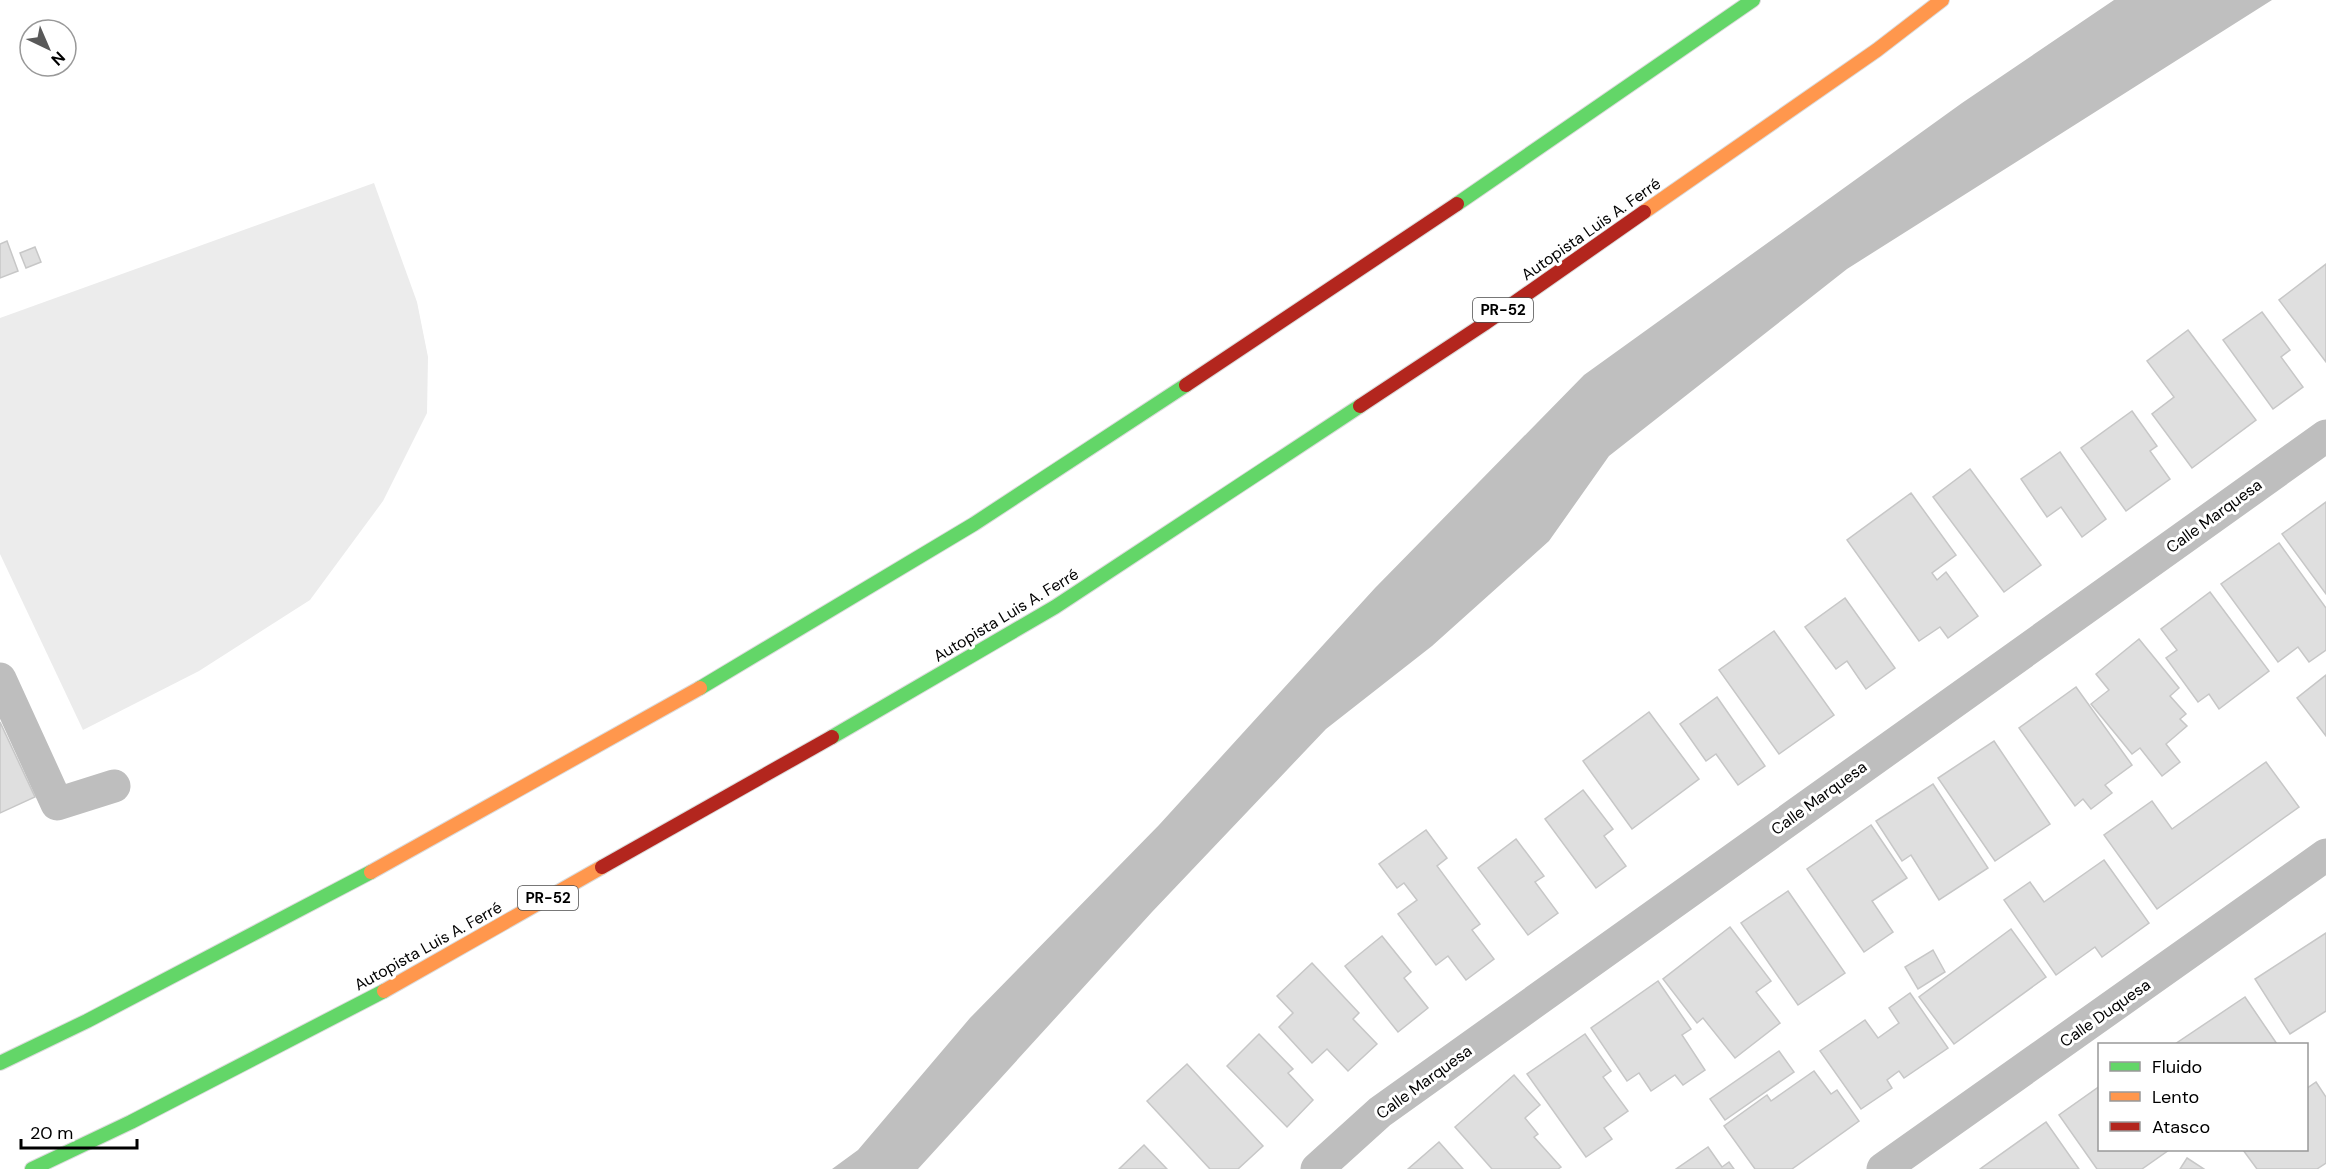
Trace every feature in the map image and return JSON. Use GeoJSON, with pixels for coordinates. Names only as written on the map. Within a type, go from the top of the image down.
{"type":"FeatureCollection","features":[{"type":"Feature","properties":{"kind":"highway"},"geometry":{"type":"LineString","coordinates":[[0,1063],[87,1021],[332,893],[674,704],[974,524],[1371,263],[1753,0]]}},
{"type":"Feature","properties":{"kind":"highway","name":"Autopista Luis A. Ferré"},"geometry":{"type":"LineString","coordinates":[[32,1169],[131,1122],[389,988],[827,740],[1055,607],[1484,324],[1877,50],[1942,0]]}},
{"type":"Feature","properties":{"kind":"street","name":"Calle Marquesa"},"geometry":{"type":"LineString","coordinates":[[1317,1169],[1380,1112],[2326,436]]}},
{"type":"Feature","properties":{"kind":"street"},"geometry":{"type":"LineString","coordinates":[[0,679],[57,804],[114,786]]}},
{"type":"Feature","properties":{"kind":"street","name":"Calle Duquesa"},"geometry":{"type":"LineString","coordinates":[[1883,1169],[2326,855]]}},
{"type":"Feature","properties":{"kind":"shaded area"},"geometry":{"type":"Polygon","coordinates":[[[2114,0],[2272,0],[1847,269],[1609,456],[1549,541],[1432,646],[1326,729],[1152,912],[918,1169],[832,1169],[858,1150],[970,1018],[1159,825],[1375,588],[1584,375],[1962,103],[2114,0]]]}},
{"type":"Feature","properties":{"kind":"shaded area"},"geometry":{"type":"Polygon","coordinates":[[[374,183],[417,302],[428,357],[427,413],[383,501],[310,600],[199,671],[83,730],[0,554],[0,318],[374,183]]]}},
{"type":"Feature","properties":{"kind":"building"},"geometry":{"type":"Polygon","coordinates":[[[7,241],[18,271],[0,278],[0,244],[7,241]]]}},
{"type":"Feature","properties":{"kind":"building"},"geometry":{"type":"Polygon","coordinates":[[[35,247],[41,262],[26,268],[20,253],[35,247]]]}},
{"type":"Feature","properties":{"kind":"building"},"geometry":{"type":"Polygon","coordinates":[[[2326,264],[2326,362],[2279,300],[2326,264]]]}},
{"type":"Feature","properties":{"kind":"building"},"geometry":{"type":"Polygon","coordinates":[[[2262,312],[2290,350],[2281,357],[2303,387],[2273,409],[2223,340],[2262,312]]]}},
{"type":"Feature","properties":{"kind":"building"},"geometry":{"type":"Polygon","coordinates":[[[2188,330],[2256,420],[2192,468],[2152,414],[2174,397],[2147,361],[2188,330]]]}},
{"type":"Feature","properties":{"kind":"building"},"geometry":{"type":"Polygon","coordinates":[[[2132,411],[2157,446],[2150,451],[2170,479],[2126,511],[2081,448],[2132,411]]]}},
{"type":"Feature","properties":{"kind":"building"},"geometry":{"type":"Polygon","coordinates":[[[2060,452],[2106,519],[2082,537],[2061,507],[2047,517],[2021,479],[2060,452]]]}},
{"type":"Feature","properties":{"kind":"building"},"geometry":{"type":"Polygon","coordinates":[[[1970,469],[2041,565],[2004,592],[1933,497],[1970,469]]]}},
{"type":"Feature","properties":{"kind":"building"},"geometry":{"type":"Polygon","coordinates":[[[1911,493],[1956,555],[1932,573],[1937,580],[1946,572],[1978,616],[1948,638],[1940,627],[1919,641],[1847,540],[1911,493]]]}},
{"type":"Feature","properties":{"kind":"building"},"geometry":{"type":"Polygon","coordinates":[[[2326,502],[2326,594],[2282,534],[2326,502]]]}},
{"type":"Feature","properties":{"kind":"building"},"geometry":{"type":"Polygon","coordinates":[[[2279,543],[2326,608],[2326,650],[2309,662],[2298,647],[2278,662],[2221,584],[2279,543]]]}},
{"type":"Feature","properties":{"kind":"building"},"geometry":{"type":"Polygon","coordinates":[[[2210,592],[2269,671],[2219,709],[2209,694],[2198,702],[2166,658],[2177,650],[2161,629],[2210,592]]]}},
{"type":"Feature","properties":{"kind":"building"},"geometry":{"type":"Polygon","coordinates":[[[1845,598],[1895,668],[1866,689],[1847,661],[1836,669],[1805,627],[1845,598]]]}},
{"type":"Feature","properties":{"kind":"building"},"geometry":{"type":"Polygon","coordinates":[[[1774,631],[1834,715],[1779,754],[1719,670],[1774,631]]]}},
{"type":"Feature","properties":{"kind":"building"},"geometry":{"type":"Polygon","coordinates":[[[2139,639],[2179,688],[2170,696],[2186,714],[2180,719],[2187,726],[2166,744],[2180,762],[2162,776],[2140,748],[2132,754],[2091,704],[2109,690],[2096,674],[2139,639]]]}},
{"type":"Feature","properties":{"kind":"building"},"geometry":{"type":"Polygon","coordinates":[[[2326,675],[2326,736],[2297,698],[2326,675]]]}},
{"type":"Feature","properties":{"kind":"building"},"geometry":{"type":"Polygon","coordinates":[[[2076,687],[2132,765],[2105,785],[2112,793],[2091,809],[2083,799],[2075,806],[2019,728],[2076,687]]]}},
{"type":"Feature","properties":{"kind":"building"},"geometry":{"type":"Polygon","coordinates":[[[1717,697],[1765,766],[1738,785],[1716,754],[1706,761],[1680,724],[1717,697]]]}},
{"type":"Feature","properties":{"kind":"building"},"geometry":{"type":"Polygon","coordinates":[[[1649,712],[1699,779],[1632,829],[1583,761],[1649,712]]]}},
{"type":"Feature","properties":{"kind":"building"},"geometry":{"type":"Polygon","coordinates":[[[0,722],[35,797],[0,813],[0,722]]]}},
{"type":"Feature","properties":{"kind":"building"},"geometry":{"type":"Polygon","coordinates":[[[1994,741],[2050,824],[1995,861],[1938,778],[1994,741]]]}},
{"type":"Feature","properties":{"kind":"building"},"geometry":{"type":"Polygon","coordinates":[[[2266,762],[2299,807],[2157,909],[2104,835],[2152,801],[2172,829],[2266,762]]]}},
{"type":"Feature","properties":{"kind":"building"},"geometry":{"type":"Polygon","coordinates":[[[1933,784],[1988,868],[1939,900],[1911,855],[1902,861],[1876,821],[1933,784]]]}},
{"type":"Feature","properties":{"kind":"building"},"geometry":{"type":"Polygon","coordinates":[[[1583,790],[1613,829],[1604,836],[1626,866],[1596,888],[1545,819],[1583,790]]]}},
{"type":"Feature","properties":{"kind":"building"},"geometry":{"type":"Polygon","coordinates":[[[1871,825],[1907,878],[1872,901],[1893,932],[1864,952],[1807,869],[1871,825]]]}},
{"type":"Feature","properties":{"kind":"building"},"geometry":{"type":"Polygon","coordinates":[[[1426,830],[1447,858],[1437,866],[1480,924],[1472,930],[1494,959],[1466,980],[1448,956],[1436,965],[1398,914],[1417,900],[1404,883],[1397,888],[1379,864],[1426,830]]]}},
{"type":"Feature","properties":{"kind":"building"},"geometry":{"type":"Polygon","coordinates":[[[1516,839],[1544,876],[1535,882],[1558,913],[1528,935],[1478,868],[1516,839]]]}},
{"type":"Feature","properties":{"kind":"building"},"geometry":{"type":"Polygon","coordinates":[[[2104,860],[2149,923],[2102,957],[2095,947],[2056,975],[2004,900],[2030,882],[2044,902],[2104,860]]]}},
{"type":"Feature","properties":{"kind":"building"},"geometry":{"type":"Polygon","coordinates":[[[1788,891],[1845,973],[1798,1005],[1741,923],[1788,891]]]}},
{"type":"Feature","properties":{"kind":"building"},"geometry":{"type":"Polygon","coordinates":[[[1730,927],[1771,981],[1756,992],[1780,1023],[1735,1058],[1703,1018],[1697,1023],[1663,979],[1730,927]]]}},
{"type":"Feature","properties":{"kind":"building"},"geometry":{"type":"Polygon","coordinates":[[[2011,929],[2046,977],[1954,1044],[1919,997],[2011,929]]]}},
{"type":"Feature","properties":{"kind":"building"},"geometry":{"type":"Polygon","coordinates":[[[2326,933],[2326,1011],[2290,1034],[2255,979],[2326,933]]]}},
{"type":"Feature","properties":{"kind":"building"},"geometry":{"type":"Polygon","coordinates":[[[1382,936],[1411,972],[1404,978],[1428,1008],[1398,1032],[1345,966],[1382,936]]]}},
{"type":"Feature","properties":{"kind":"building"},"geometry":{"type":"Polygon","coordinates":[[[1933,950],[1945,972],[1918,989],[1905,967],[1933,950]]]}},
{"type":"Feature","properties":{"kind":"building"},"geometry":{"type":"Polygon","coordinates":[[[1312,963],[1359,1013],[1353,1019],[1377,1044],[1348,1071],[1327,1049],[1312,1063],[1279,1027],[1293,1013],[1277,996],[1312,963]]]}},
{"type":"Feature","properties":{"kind":"building"},"geometry":{"type":"Polygon","coordinates":[[[1658,981],[1691,1029],[1682,1035],[1705,1070],[1683,1085],[1675,1075],[1651,1091],[1639,1073],[1627,1081],[1591,1028],[1658,981]]]}},
{"type":"Feature","properties":{"kind":"building"},"geometry":{"type":"Polygon","coordinates":[[[1910,993],[1948,1048],[1904,1078],[1899,1071],[1887,1080],[1892,1088],[1861,1109],[1820,1051],[1865,1020],[1878,1038],[1899,1023],[1889,1008],[1910,993]]]}},
{"type":"Feature","properties":{"kind":"building"},"geometry":{"type":"Polygon","coordinates":[[[2245,997],[2276,1043],[2176,1043],[2245,997]]]}},
{"type":"Feature","properties":{"kind":"building"},"geometry":{"type":"Polygon","coordinates":[[[1259,1034],[1293,1069],[1288,1073],[1313,1100],[1287,1127],[1227,1066],[1259,1034]]]}},
{"type":"Feature","properties":{"kind":"building"},"geometry":{"type":"Polygon","coordinates":[[[1585,1034],[1611,1071],[1603,1077],[1628,1111],[1604,1128],[1612,1139],[1586,1157],[1527,1074],[1585,1034]]]}},
{"type":"Feature","properties":{"kind":"building"},"geometry":{"type":"Polygon","coordinates":[[[1779,1051],[1794,1072],[1725,1120],[1710,1099],[1779,1051]]]}},
{"type":"Feature","properties":{"kind":"building"},"geometry":{"type":"Polygon","coordinates":[[[1187,1064],[1263,1146],[1238,1169],[1210,1169],[1147,1101],[1187,1064]]]}},
{"type":"Feature","properties":{"kind":"building"},"geometry":{"type":"Polygon","coordinates":[[[1814,1071],[1831,1094],[1837,1090],[1859,1121],[1792,1169],[1755,1169],[1724,1126],[1767,1095],[1771,1101],[1814,1071]]]}},
{"type":"Feature","properties":{"kind":"building"},"geometry":{"type":"Polygon","coordinates":[[[1514,1075],[1540,1105],[1525,1118],[1538,1134],[1534,1137],[1561,1167],[1558,1169],[1492,1169],[1455,1127],[1514,1075]]]}},
{"type":"Feature","properties":{"kind":"building"},"geometry":{"type":"Polygon","coordinates":[[[2316,1082],[2326,1097],[2326,1163],[2317,1169],[2257,1169],[2244,1151],[2308,1151],[2308,1088],[2316,1082]]]}},
{"type":"Feature","properties":{"kind":"building"},"geometry":{"type":"Polygon","coordinates":[[[2098,1087],[2098,1151],[2168,1151],[2142,1169],[2097,1169],[2059,1115],[2098,1087]]]}},
{"type":"Feature","properties":{"kind":"building"},"geometry":{"type":"Polygon","coordinates":[[[2046,1122],[2079,1169],[1980,1169],[2046,1122]]]}},
{"type":"Feature","properties":{"kind":"building"},"geometry":{"type":"Polygon","coordinates":[[[1439,1142],[1463,1169],[1408,1169],[1439,1142]]]}},
{"type":"Feature","properties":{"kind":"building"},"geometry":{"type":"Polygon","coordinates":[[[1144,1145],[1167,1169],[1119,1169],[1144,1145]]]}},
{"type":"Feature","properties":{"kind":"building"},"geometry":{"type":"Polygon","coordinates":[[[1708,1147],[1722,1167],[1729,1162],[1734,1169],[1676,1169],[1708,1147]]]}},
{"type":"Feature","properties":{"kind":"building"},"geometry":{"type":"Polygon","coordinates":[[[2187,1158],[2204,1169],[2180,1169],[2187,1158]]]}},
{"type":"Feature","properties":{"kind":"traffic: fast"},"geometry":{"type":"LineString","coordinates":[[1457,204],[1753,0]]}},
{"type":"Feature","properties":{"kind":"traffic: fast"},"geometry":{"type":"LineString","coordinates":[[700,688],[974,524],[1186,385]]}},
{"type":"Feature","properties":{"kind":"traffic: fast"},"geometry":{"type":"LineString","coordinates":[[832,737],[1055,607],[1360,406]]}},
{"type":"Feature","properties":{"kind":"traffic: fast"},"geometry":{"type":"LineString","coordinates":[[0,1063],[87,1021],[371,872]]}},
{"type":"Feature","properties":{"kind":"traffic: fast"},"geometry":{"type":"LineString","coordinates":[[32,1169],[131,1122],[384,991]]}},
{"type":"Feature","properties":{"kind":"traffic: slow"},"geometry":{"type":"LineString","coordinates":[[1644,212],[1877,50],[1942,0]]}},
{"type":"Feature","properties":{"kind":"traffic: slow"},"geometry":{"type":"LineString","coordinates":[[371,872],[700,688]]}},
{"type":"Feature","properties":{"kind":"traffic: slow"},"geometry":{"type":"LineString","coordinates":[[384,991],[602,867]]}},
{"type":"Feature","properties":{"kind":"traffic: jam"},"geometry":{"type":"LineString","coordinates":[[1186,385],[1457,204]]}},
{"type":"Feature","properties":{"kind":"traffic: jam"},"geometry":{"type":"LineString","coordinates":[[1360,406],[1484,324],[1644,212]]}},
{"type":"Feature","properties":{"kind":"traffic: jam"},"geometry":{"type":"LineString","coordinates":[[602,867],[832,737]]}}]}
